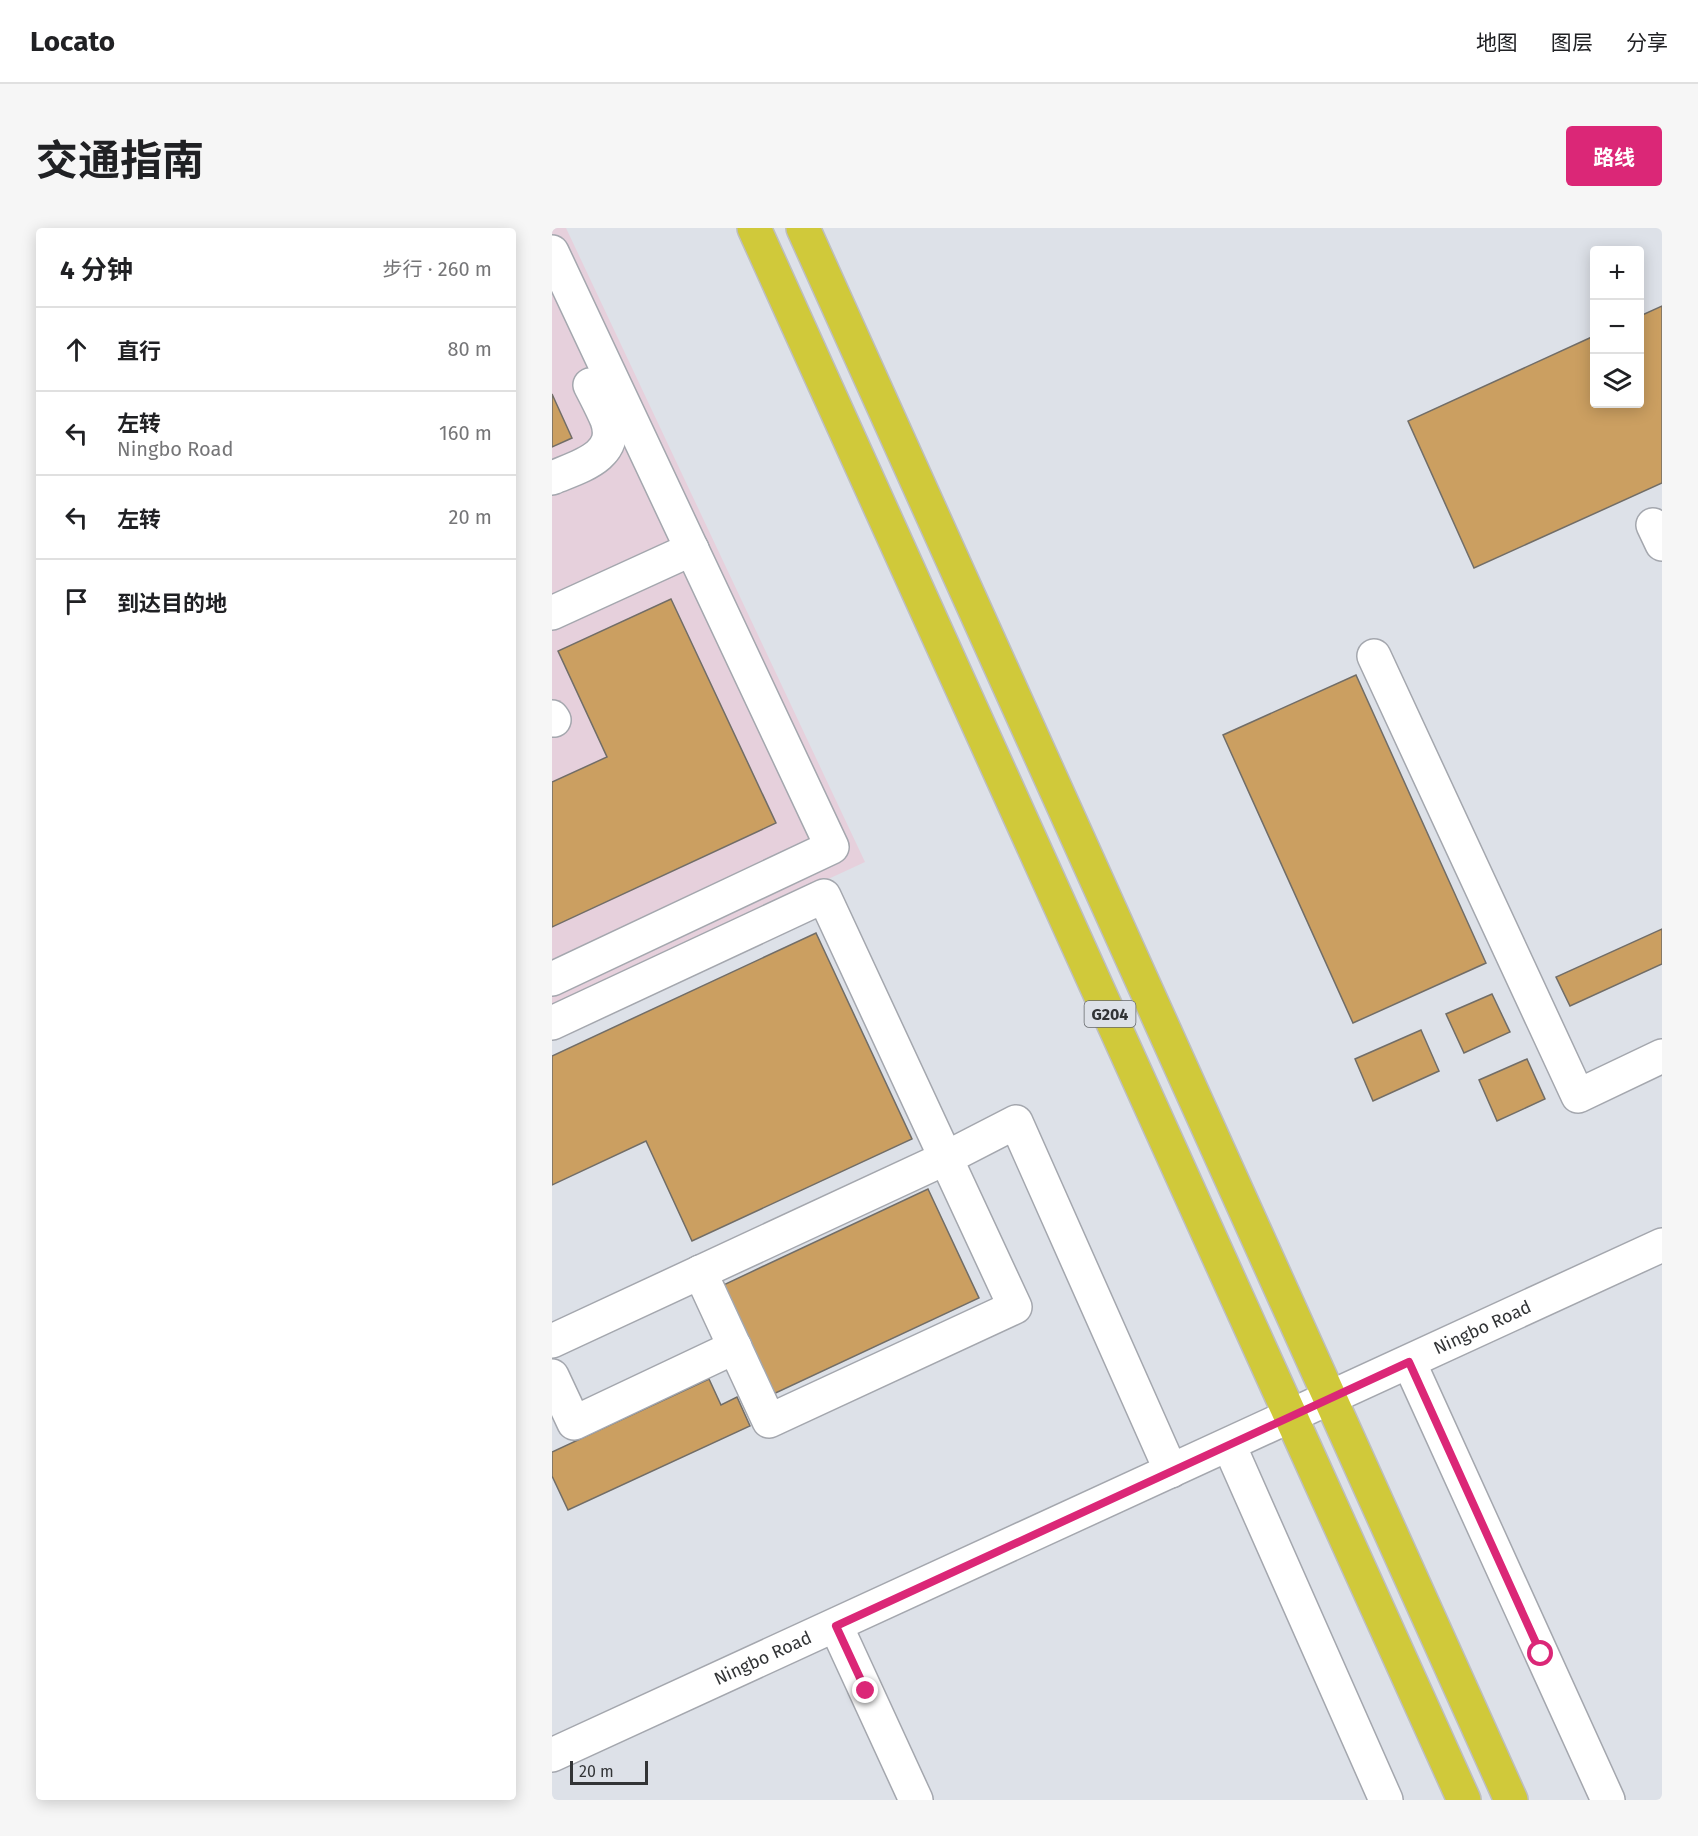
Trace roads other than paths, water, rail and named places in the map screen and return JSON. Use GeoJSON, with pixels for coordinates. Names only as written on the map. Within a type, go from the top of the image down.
{"type":"FeatureCollection","features":[{"type":"Feature","properties":{"kind":"highway","name":"G204"},"geometry":{"type":"LineString","coordinates":[[754,228],[1464,1800]]}},
{"type":"Feature","properties":{"kind":"highway","name":"G204"},"geometry":{"type":"LineString","coordinates":[[802,228],[1511,1800]]}},
{"type":"Feature","properties":{"kind":"street"},"geometry":{"type":"LineString","coordinates":[[552,252],[832,847],[552,979]]}},
{"type":"Feature","properties":{"kind":"street"},"geometry":{"type":"LineString","coordinates":[[552,305],[608,423],[609,440],[599,457],[552,478]]}},
{"type":"Feature","properties":{"kind":"street"},"geometry":{"type":"LineString","coordinates":[[552,613],[692,549]]}},
{"type":"Feature","properties":{"kind":"street"},"geometry":{"type":"LineString","coordinates":[[1374,656],[1578,1096],[1662,1056]]}},
{"type":"Feature","properties":{"kind":"street"},"geometry":{"type":"LineString","coordinates":[[552,1023],[824,896],[1015,1307],[769,1421],[700,1272]]}},
{"type":"Feature","properties":{"kind":"street"},"geometry":{"type":"LineString","coordinates":[[552,1341],[946,1158],[1016,1122],[1171,1471]]}},
{"type":"Feature","properties":{"kind":"street","name":"Ningbo Road"},"geometry":{"type":"LineString","coordinates":[[552,1755],[1662,1245]]}},
{"type":"Feature","properties":{"kind":"street"},"geometry":{"type":"LineString","coordinates":[[552,1376],[574,1423],[735,1347]]}},
{"type":"Feature","properties":{"kind":"street"},"geometry":{"type":"LineString","coordinates":[[1409,1362],[1608,1800]]}},
{"type":"Feature","properties":{"kind":"street"},"geometry":{"type":"LineString","coordinates":[[1229,1445],[1386,1800]]}},
{"type":"Feature","properties":{"kind":"street"},"geometry":{"type":"LineString","coordinates":[[836,1626],[916,1800]]}}]}
